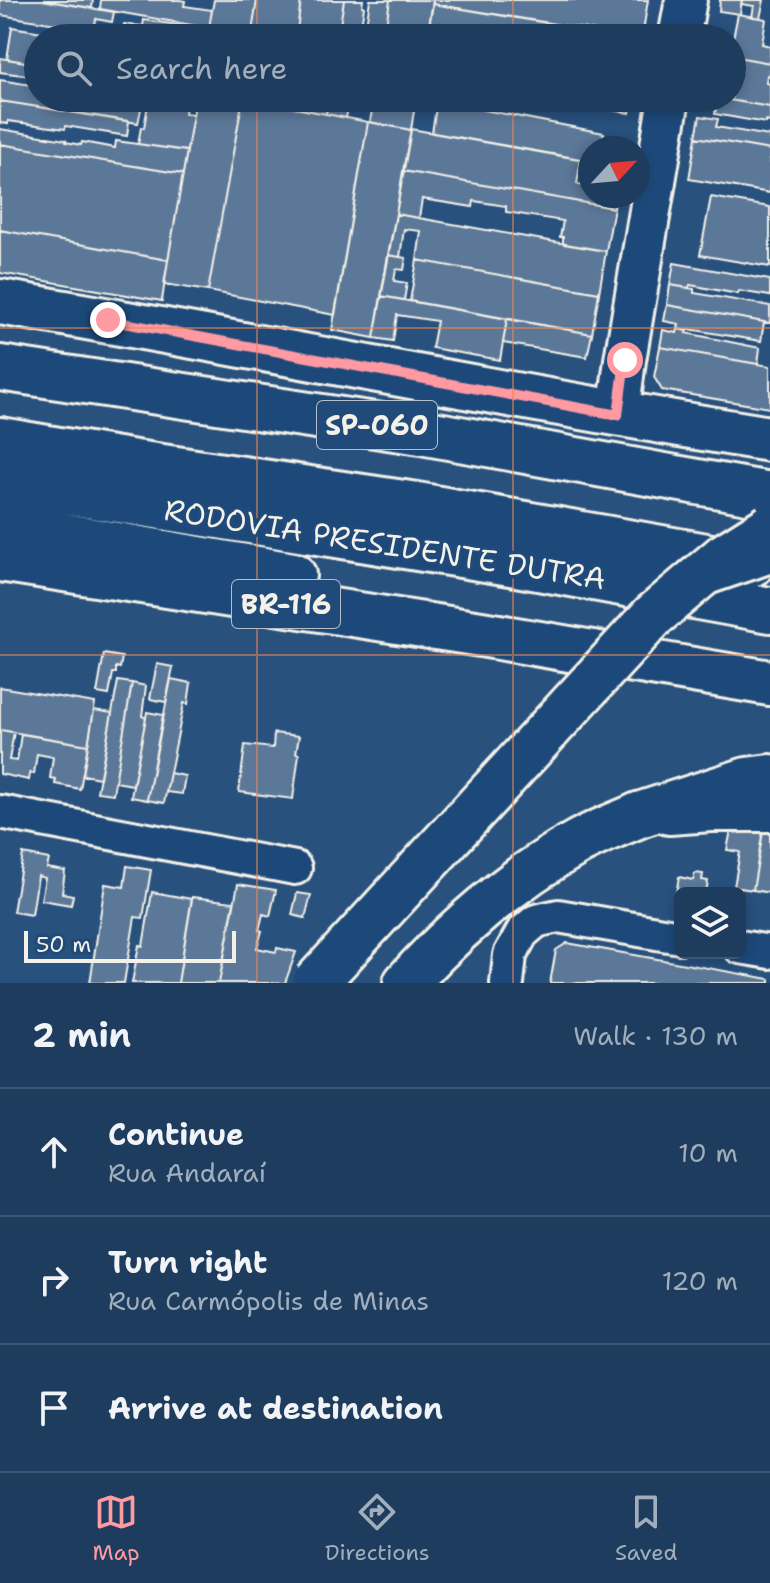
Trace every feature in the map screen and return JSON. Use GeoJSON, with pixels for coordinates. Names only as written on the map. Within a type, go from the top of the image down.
{"type":"FeatureCollection","features":[{"type":"Feature","properties":{"kind":"main road"},"geometry":{"type":"LineString","coordinates":[[0,302],[618,415],[770,439]]}},
{"type":"Feature","properties":{"kind":"main road","name":"SP-060"},"geometry":{"type":"LineString","coordinates":[[0,368],[421,432],[770,495]]}},
{"type":"Feature","properties":{"kind":"main road","name":"RODOVIA PRESIDENTE DUTRA"},"geometry":{"type":"LineString","coordinates":[[0,440],[432,508],[770,567]]}},
{"type":"Feature","properties":{"kind":"main road","name":"RODOVIA PRESIDENTE DUTRA"},"geometry":{"type":"LineString","coordinates":[[0,481],[495,561],[770,610]]}},
{"type":"Feature","properties":{"kind":"main road"},"geometry":{"type":"LineString","coordinates":[[0,525],[314,579],[549,624],[699,671],[770,683]]}},
{"type":"Feature","properties":{"kind":"main road"},"geometry":{"type":"LineString","coordinates":[[315,983],[654,615],[724,556],[770,527]]}},
{"type":"Feature","properties":{"kind":"main road"},"geometry":{"type":"LineString","coordinates":[[706,572],[770,550]]}},
{"type":"Feature","properties":{"kind":"main road","name":"BR-116"},"geometry":{"type":"LineString","coordinates":[[0,559],[699,671]]}},
{"type":"Feature","properties":{"kind":"main road"},"geometry":{"type":"LineString","coordinates":[[406,983],[476,912],[534,869],[579,841],[639,815],[747,780],[770,777]]}},
{"type":"Feature","properties":{"kind":"main road"},"geometry":{"type":"LineString","coordinates":[[639,815],[711,809],[770,809]]}},
{"type":"Feature","properties":{"kind":"street"},"geometry":{"type":"LineString","coordinates":[[682,24],[686,0]]}},
{"type":"Feature","properties":{"kind":"street"},"geometry":{"type":"LineString","coordinates":[[618,415],[667,112]]}},
{"type":"Feature","properties":{"kind":"street"},"geometry":{"type":"LineString","coordinates":[[0,812],[295,868]]}},
{"type":"Feature","properties":{"kind":"street"},"geometry":{"type":"LineString","coordinates":[[509,969],[522,933],[536,921],[558,916],[674,936]]}},
{"type":"Feature","properties":{"kind":"street"},"geometry":{"type":"LineString","coordinates":[[746,948],[770,952]]}},
{"type":"Feature","properties":{"kind":"building"},"geometry":{"type":"Polygon","coordinates":[[[0,0],[42,0],[114,12],[112,22],[96,19],[95,24],[56,24],[0,15],[0,0]]]}},
{"type":"Feature","properties":{"kind":"building"},"geometry":{"type":"Polygon","coordinates":[[[42,0],[93,0],[92,8],[42,0]]]}},
{"type":"Feature","properties":{"kind":"building"},"geometry":{"type":"Polygon","coordinates":[[[101,0],[180,0],[185,1],[184,6],[212,10],[210,24],[186,24],[100,9],[101,0]]]}},
{"type":"Feature","properties":{"kind":"building"},"geometry":{"type":"Polygon","coordinates":[[[214,0],[257,0],[253,24],[210,24],[214,0]]]}},
{"type":"Feature","properties":{"kind":"building"},"geometry":{"type":"Polygon","coordinates":[[[257,0],[301,0],[298,24],[253,24],[257,0]]]}},
{"type":"Feature","properties":{"kind":"building"},"geometry":{"type":"Polygon","coordinates":[[[301,0],[344,0],[340,24],[298,24],[301,0]]]}},
{"type":"Feature","properties":{"kind":"building"},"geometry":{"type":"Polygon","coordinates":[[[344,0],[363,0],[361,24],[340,24],[344,0]]]}},
{"type":"Feature","properties":{"kind":"building"},"geometry":{"type":"Polygon","coordinates":[[[370,0],[390,0],[386,24],[366,24],[370,0]]]}},
{"type":"Feature","properties":{"kind":"building"},"geometry":{"type":"Polygon","coordinates":[[[390,0],[433,0],[429,24],[386,24],[390,0]]]}},
{"type":"Feature","properties":{"kind":"building"},"geometry":{"type":"Polygon","coordinates":[[[433,0],[648,0],[644,24],[556,24],[433,4],[433,0]]]}},
{"type":"Feature","properties":{"kind":"building"},"geometry":{"type":"Polygon","coordinates":[[[720,0],[742,0],[740,14],[719,11],[720,0]]]}},
{"type":"Feature","properties":{"kind":"building"},"geometry":{"type":"Polygon","coordinates":[[[742,0],[764,0],[760,18],[752,17],[754,6],[741,4],[742,0]]]}},
{"type":"Feature","properties":{"kind":"building"},"geometry":{"type":"Polygon","coordinates":[[[433,4],[552,24],[429,24],[433,4]]]}},
{"type":"Feature","properties":{"kind":"building"},"geometry":{"type":"Polygon","coordinates":[[[738,14],[766,19],[762,44],[770,46],[770,63],[746,59],[746,24],[736,24],[738,14]]]}},
{"type":"Feature","properties":{"kind":"building"},"geometry":{"type":"Polygon","coordinates":[[[144,20],[171,24],[143,24],[144,20]]]}},
{"type":"Feature","properties":{"kind":"building"},"geometry":{"type":"Polygon","coordinates":[[[12,27],[24,29],[24,62],[7,59],[12,27]]]}},
{"type":"Feature","properties":{"kind":"building"},"geometry":{"type":"Polygon","coordinates":[[[0,58],[24,62],[24,75],[0,72],[0,58]]]}},
{"type":"Feature","properties":{"kind":"building"},"geometry":{"type":"Polygon","coordinates":[[[746,59],[770,63],[770,76],[767,75],[766,83],[770,84],[770,107],[746,103],[746,59]]]}},
{"type":"Feature","properties":{"kind":"building"},"geometry":{"type":"Polygon","coordinates":[[[0,80],[24,84],[24,105],[0,101],[0,80]]]}},
{"type":"Feature","properties":{"kind":"building"},"geometry":{"type":"Polygon","coordinates":[[[0,101],[24,105],[24,112],[71,112],[129,121],[127,136],[66,126],[65,129],[8,121],[8,124],[0,123],[0,101]]]}},
{"type":"Feature","properties":{"kind":"building"},"geometry":{"type":"Polygon","coordinates":[[[746,103],[770,107],[770,122],[766,123],[715,114],[746,112],[746,103]]]}},
{"type":"Feature","properties":{"kind":"building"},"geometry":{"type":"Polygon","coordinates":[[[69,112],[140,112],[138,123],[69,112]]]}},
{"type":"Feature","properties":{"kind":"building"},"geometry":{"type":"Polygon","coordinates":[[[147,112],[193,114],[187,151],[138,144],[141,127],[144,128],[147,112]]]}},
{"type":"Feature","properties":{"kind":"building"},"geometry":{"type":"Polygon","coordinates":[[[194,112],[240,112],[208,291],[164,284],[194,112]]]}},
{"type":"Feature","properties":{"kind":"building"},"geometry":{"type":"Polygon","coordinates":[[[240,112],[316,112],[368,122],[335,315],[208,291],[240,112]]]}},
{"type":"Feature","properties":{"kind":"building"},"geometry":{"type":"Polygon","coordinates":[[[326,112],[347,112],[346,118],[326,112]]]}},
{"type":"Feature","properties":{"kind":"building"},"geometry":{"type":"Polygon","coordinates":[[[372,112],[414,112],[411,130],[370,122],[372,112]]]}},
{"type":"Feature","properties":{"kind":"building"},"geometry":{"type":"Polygon","coordinates":[[[435,112],[494,112],[604,133],[604,136],[578,136],[578,159],[432,133],[435,112]]]}},
{"type":"Feature","properties":{"kind":"building"},"geometry":{"type":"Polygon","coordinates":[[[700,116],[718,119],[716,127],[770,136],[770,150],[696,137],[700,116]]]}},
{"type":"Feature","properties":{"kind":"building"},"geometry":{"type":"Polygon","coordinates":[[[368,122],[411,130],[374,338],[332,330],[368,122]]]}},
{"type":"Feature","properties":{"kind":"building"},"geometry":{"type":"Polygon","coordinates":[[[0,129],[81,145],[82,142],[115,148],[116,141],[187,151],[183,174],[0,144],[0,129]]]}},
{"type":"Feature","properties":{"kind":"building"},"geometry":{"type":"Polygon","coordinates":[[[411,129],[578,158],[578,202],[403,171],[411,129]]]}},
{"type":"Feature","properties":{"kind":"building"},"geometry":{"type":"Polygon","coordinates":[[[696,137],[770,150],[770,193],[689,179],[696,137]]]}},
{"type":"Feature","properties":{"kind":"building"},"geometry":{"type":"Polygon","coordinates":[[[0,144],[183,174],[168,260],[0,230],[0,144]]]}},
{"type":"Feature","properties":{"kind":"building"},"geometry":{"type":"Polygon","coordinates":[[[403,171],[578,202],[578,208],[614,208],[606,251],[563,244],[563,237],[560,237],[563,221],[506,212],[506,206],[474,201],[473,207],[422,199],[419,218],[396,214],[403,171]]]}},
{"type":"Feature","properties":{"kind":"building"},"geometry":{"type":"Polygon","coordinates":[[[711,197],[770,207],[770,267],[700,255],[711,197]]]}},
{"type":"Feature","properties":{"kind":"building"},"geometry":{"type":"Polygon","coordinates":[[[396,214],[606,251],[599,293],[417,260],[421,231],[404,229],[400,257],[388,255],[396,214]]]}},
{"type":"Feature","properties":{"kind":"building"},"geometry":{"type":"Polygon","coordinates":[[[0,230],[168,260],[162,301],[0,273],[0,230]]]}},
{"type":"Feature","properties":{"kind":"building"},"geometry":{"type":"Polygon","coordinates":[[[388,255],[406,258],[404,270],[396,269],[394,281],[407,283],[404,300],[381,296],[388,255]]]}},
{"type":"Feature","properties":{"kind":"building"},"geometry":{"type":"Polygon","coordinates":[[[417,260],[599,293],[592,334],[410,301],[417,260]]]}},
{"type":"Feature","properties":{"kind":"building"},"geometry":{"type":"Polygon","coordinates":[[[674,263],[770,280],[770,296],[670,285],[674,263]]]}},
{"type":"Feature","properties":{"kind":"building"},"geometry":{"type":"Polygon","coordinates":[[[670,285],[694,289],[694,293],[770,306],[770,323],[667,305],[670,285]]]}},
{"type":"Feature","properties":{"kind":"building"},"geometry":{"type":"Polygon","coordinates":[[[381,296],[507,319],[500,360],[432,348],[437,321],[397,315],[393,341],[374,338],[381,296]]]}},
{"type":"Feature","properties":{"kind":"building"},"geometry":{"type":"Polygon","coordinates":[[[667,305],[764,322],[761,341],[678,329],[679,324],[664,321],[667,305]]]}},
{"type":"Feature","properties":{"kind":"building"},"geometry":{"type":"Polygon","coordinates":[[[507,319],[592,334],[587,357],[503,343],[507,319]]]}},
{"type":"Feature","properties":{"kind":"building"},"geometry":{"type":"Polygon","coordinates":[[[678,329],[760,348],[758,364],[660,347],[663,330],[677,333],[678,329]]]}},
{"type":"Feature","properties":{"kind":"building"},"geometry":{"type":"Polygon","coordinates":[[[660,347],[770,366],[770,408],[662,390],[654,377],[660,347]]]}},
{"type":"Feature","properties":{"kind":"building"},"geometry":{"type":"Polygon","coordinates":[[[104,654],[122,657],[120,668],[116,667],[116,673],[113,673],[109,695],[97,693],[104,654]]]}},
{"type":"Feature","properties":{"kind":"building"},"geometry":{"type":"Polygon","coordinates":[[[157,664],[173,667],[166,702],[150,699],[157,664]]]}},
{"type":"Feature","properties":{"kind":"building"},"geometry":{"type":"Polygon","coordinates":[[[171,679],[191,683],[188,704],[184,703],[164,803],[147,800],[171,679]]]}},
{"type":"Feature","properties":{"kind":"building"},"geometry":{"type":"Polygon","coordinates":[[[118,681],[132,683],[113,794],[97,792],[118,681]]]}},
{"type":"Feature","properties":{"kind":"building"},"geometry":{"type":"Polygon","coordinates":[[[132,683],[146,686],[142,716],[146,718],[133,785],[115,782],[132,683]]]}},
{"type":"Feature","properties":{"kind":"building"},"geometry":{"type":"Polygon","coordinates":[[[0,687],[95,703],[88,745],[0,730],[0,687]]]}},
{"type":"Feature","properties":{"kind":"building"},"geometry":{"type":"Polygon","coordinates":[[[94,710],[112,713],[100,778],[83,775],[94,710]]]}},
{"type":"Feature","properties":{"kind":"building"},"geometry":{"type":"Polygon","coordinates":[[[147,712],[163,715],[147,800],[131,797],[147,712]]]}},
{"type":"Feature","properties":{"kind":"building"},"geometry":{"type":"Polygon","coordinates":[[[0,730],[14,732],[9,760],[17,761],[21,734],[88,745],[80,789],[55,784],[56,779],[50,778],[53,757],[37,754],[34,774],[30,773],[29,780],[0,774],[0,730]]]}},
{"type":"Feature","properties":{"kind":"building"},"geometry":{"type":"Polygon","coordinates":[[[274,733],[299,736],[293,799],[239,792],[245,745],[273,748],[274,733]]]}},
{"type":"Feature","properties":{"kind":"building"},"geometry":{"type":"Polygon","coordinates":[[[170,773],[185,776],[182,794],[166,792],[170,773]]]}},
{"type":"Feature","properties":{"kind":"building"},"geometry":{"type":"Polygon","coordinates":[[[765,820],[770,820],[770,893],[753,890],[765,820]]]}},
{"type":"Feature","properties":{"kind":"building"},"geometry":{"type":"Polygon","coordinates":[[[731,830],[763,830],[753,890],[734,887],[740,852],[727,850],[731,830]]]}},
{"type":"Feature","properties":{"kind":"building"},"geometry":{"type":"Polygon","coordinates":[[[23,854],[49,859],[47,868],[65,871],[62,893],[73,895],[71,905],[41,900],[45,878],[38,876],[32,915],[13,912],[23,854]]]}},
{"type":"Feature","properties":{"kind":"building"},"geometry":{"type":"Polygon","coordinates":[[[127,866],[151,870],[143,918],[135,917],[124,983],[90,983],[105,884],[124,887],[127,866]]]}},
{"type":"Feature","properties":{"kind":"building"},"geometry":{"type":"Polygon","coordinates":[[[695,873],[703,874],[702,880],[708,881],[707,887],[677,887],[679,877],[693,880],[695,873]]]}},
{"type":"Feature","properties":{"kind":"building"},"geometry":{"type":"Polygon","coordinates":[[[238,884],[276,890],[270,916],[263,914],[257,948],[296,952],[285,983],[219,983],[238,884]]]}},
{"type":"Feature","properties":{"kind":"building"},"geometry":{"type":"Polygon","coordinates":[[[152,892],[192,899],[178,983],[132,983],[139,945],[143,946],[152,892]]]}},
{"type":"Feature","properties":{"kind":"building"},"geometry":{"type":"Polygon","coordinates":[[[297,893],[311,895],[305,918],[292,915],[297,893]]]}},
{"type":"Feature","properties":{"kind":"building"},"geometry":{"type":"Polygon","coordinates":[[[192,897],[234,902],[219,983],[178,983],[192,897]]]}},
{"type":"Feature","properties":{"kind":"building"},"geometry":{"type":"Polygon","coordinates":[[[567,943],[770,979],[770,983],[550,983],[556,950],[567,943]]]}},
{"type":"Feature","properties":{"kind":"route"},"geometry":{"type":"LineString","coordinates":[[108,320],[618,415],[625,360]]}}]}
